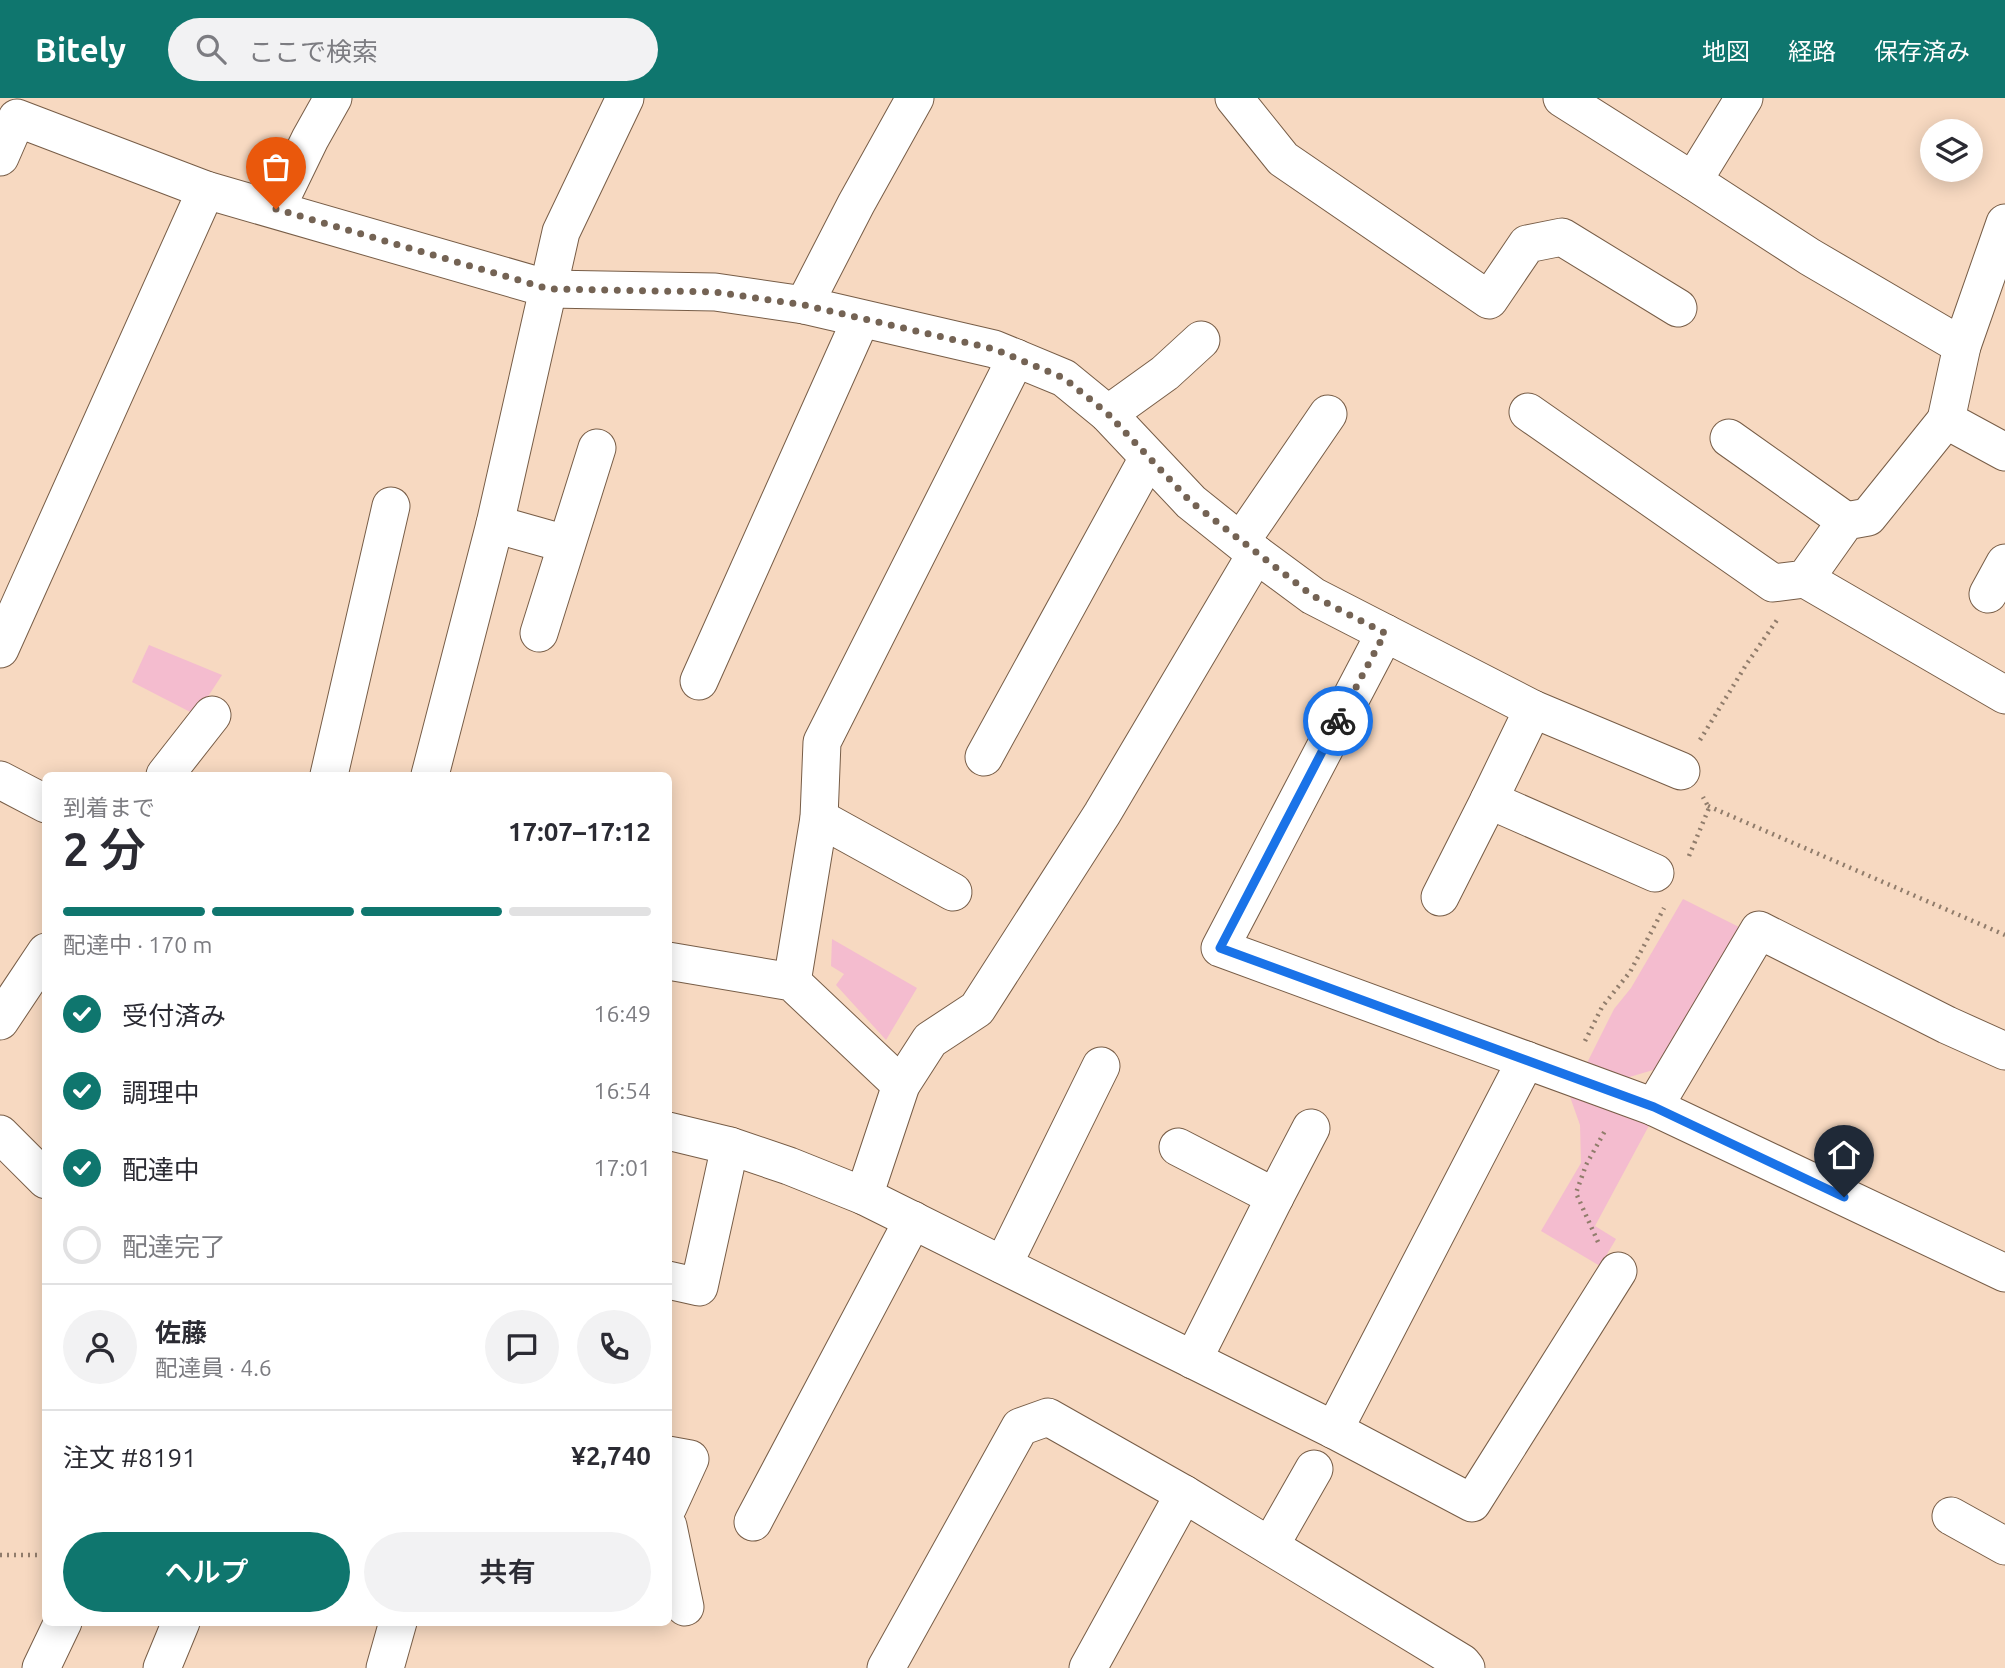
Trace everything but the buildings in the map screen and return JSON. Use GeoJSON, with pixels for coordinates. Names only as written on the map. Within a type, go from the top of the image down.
{"type":"FeatureCollection","features":[{"type":"Feature","properties":{"kind":"street"},"geometry":{"type":"LineString","coordinates":[[276,209],[333,98]]}},
{"type":"Feature","properties":{"kind":"street"},"geometry":{"type":"LineString","coordinates":[[431,772],[495,524],[561,232],[625,98]]}},
{"type":"Feature","properties":{"kind":"street"},"geometry":{"type":"LineString","coordinates":[[804,305],[915,98]]}},
{"type":"Feature","properties":{"kind":"street"},"geometry":{"type":"LineString","coordinates":[[1562,98],[1810,257],[1962,346]]}},
{"type":"Feature","properties":{"kind":"street"},"geometry":{"type":"LineString","coordinates":[[1693,181],[1744,98]]}},
{"type":"Feature","properties":{"kind":"street"},"geometry":{"type":"LineString","coordinates":[[1250,104],[1283,159],[1489,300],[1527,244],[1562,237],[1678,308]]}},
{"type":"Feature","properties":{"kind":"street"},"geometry":{"type":"LineString","coordinates":[[0,157],[17,118],[206,190],[549,289],[715,292],[804,305],[994,349],[1064,378],[1108,414],[1191,502],[1313,596],[1533,709],[1681,771]]}},
{"type":"Feature","properties":{"kind":"street"},"geometry":{"type":"LineString","coordinates":[[0,649],[206,190]]}},
{"type":"Feature","properties":{"kind":"street"},"geometry":{"type":"LineString","coordinates":[[1729,438],[1846,520],[1868,517],[1946,420],[1962,346],[2005,223]]}},
{"type":"Feature","properties":{"kind":"street"},"geometry":{"type":"LineString","coordinates":[[699,681],[861,319]]}},
{"type":"Feature","properties":{"kind":"street"},"geometry":{"type":"LineString","coordinates":[[1108,414],[1165,373],[1201,340]]}},
{"type":"Feature","properties":{"kind":"street"},"geometry":{"type":"LineString","coordinates":[[792,982],[819,818],[822,742],[1016,358]]}},
{"type":"Feature","properties":{"kind":"street"},"geometry":{"type":"LineString","coordinates":[[1528,412],[1773,583],[1805,579],[2005,695]]}},
{"type":"Feature","properties":{"kind":"street"},"geometry":{"type":"LineString","coordinates":[[864,1196],[901,1085],[930,1040],[976,1009],[1102,814],[1248,547],[1328,414]]}},
{"type":"Feature","properties":{"kind":"street"},"geometry":{"type":"LineString","coordinates":[[1946,420],[2005,452]]}},
{"type":"Feature","properties":{"kind":"street"},"geometry":{"type":"LineString","coordinates":[[539,634],[597,448]]}},
{"type":"Feature","properties":{"kind":"street"},"geometry":{"type":"LineString","coordinates":[[984,757],[1148,458]]}},
{"type":"Feature","properties":{"kind":"street"},"geometry":{"type":"LineString","coordinates":[[330,772],[391,506]]}},
{"type":"Feature","properties":{"kind":"street"},"geometry":{"type":"LineString","coordinates":[[1805,579],[1846,520]]}},
{"type":"Feature","properties":{"kind":"street"},"geometry":{"type":"LineString","coordinates":[[495,524],[566,544]]}},
{"type":"Feature","properties":{"kind":"street"},"geometry":{"type":"LineString","coordinates":[[1385,633],[1220,948],[1639,1102],[2005,1273]]}},
{"type":"Feature","properties":{"kind":"street"},"geometry":{"type":"LineString","coordinates":[[1440,897],[1533,709]]}},
{"type":"Feature","properties":{"kind":"street"},"geometry":{"type":"LineString","coordinates":[[167,772],[212,715]]}},
{"type":"Feature","properties":{"kind":"street"},"geometry":{"type":"LineString","coordinates":[[0,780],[42,802]]}},
{"type":"Feature","properties":{"kind":"street"},"geometry":{"type":"LineString","coordinates":[[1489,800],[1669,880]]}},
{"type":"Feature","properties":{"kind":"street"},"geometry":{"type":"LineString","coordinates":[[819,818],[953,892]]}},
{"type":"Feature","properties":{"kind":"street"},"geometry":{"type":"LineString","coordinates":[[1639,1102],[1759,930],[1947,1025],[2005,1051]]}},
{"type":"Feature","properties":{"kind":"street"},"geometry":{"type":"LineString","coordinates":[[0,1021],[42,958]]}},
{"type":"Feature","properties":{"kind":"street"},"geometry":{"type":"LineString","coordinates":[[672,962],[792,982],[901,1085]]}},
{"type":"Feature","properties":{"kind":"street"},"geometry":{"type":"LineString","coordinates":[[1334,1430],[1526,1060]]}},
{"type":"Feature","properties":{"kind":"street"},"geometry":{"type":"LineString","coordinates":[[1003,1265],[1101,1066]]}},
{"type":"Feature","properties":{"kind":"street"},"geometry":{"type":"LineString","coordinates":[[1193,1360],[1311,1128]]}},
{"type":"Feature","properties":{"kind":"street"},"geometry":{"type":"LineString","coordinates":[[672,1132],[730,1146],[864,1196],[1334,1430],[1472,1503],[1618,1271]]}},
{"type":"Feature","properties":{"kind":"street"},"geometry":{"type":"LineString","coordinates":[[0,1134],[42,1176]]}},
{"type":"Feature","properties":{"kind":"street"},"geometry":{"type":"LineString","coordinates":[[672,1281],[698,1287],[730,1146]]}},
{"type":"Feature","properties":{"kind":"street"},"geometry":{"type":"LineString","coordinates":[[1178,1147],[1275,1197]]}},
{"type":"Feature","properties":{"kind":"street"},"geometry":{"type":"LineString","coordinates":[[753,1522],[913,1220]]}},
{"type":"Feature","properties":{"kind":"street"},"geometry":{"type":"LineString","coordinates":[[886,1668],[1020,1427],[1048,1417],[1184,1494],[1462,1663],[1466,1668]]}},
{"type":"Feature","properties":{"kind":"street"},"geometry":{"type":"LineString","coordinates":[[672,1456],[690,1459],[672,1498]]}},
{"type":"Feature","properties":{"kind":"street"},"geometry":{"type":"LineString","coordinates":[[1270,1546],[1314,1469]]}},
{"type":"Feature","properties":{"kind":"street"},"geometry":{"type":"LineString","coordinates":[[1088,1668],[1184,1494]]}},
{"type":"Feature","properties":{"kind":"street"},"geometry":{"type":"LineString","coordinates":[[1951,1516],[2005,1546]]}},
{"type":"Feature","properties":{"kind":"street"},"geometry":{"type":"LineString","coordinates":[[672,1545],[685,1607]]}},
{"type":"Feature","properties":{"kind":"street"},"geometry":{"type":"LineString","coordinates":[[41,1668],[61,1626]]}},
{"type":"Feature","properties":{"kind":"street"},"geometry":{"type":"LineString","coordinates":[[162,1668],[179,1626]]}},
{"type":"Feature","properties":{"kind":"street"},"geometry":{"type":"LineString","coordinates":[[385,1668],[397,1626]]}},
{"type":"Feature","properties":{"kind":"path"},"geometry":{"type":"LineString","coordinates":[[1568,1075],[1602,1007],[1630,972],[1669,880],[1709,808],[1695,781],[1681,771],[1746,666],[1805,579]]}},
{"type":"Feature","properties":{"kind":"path"},"geometry":{"type":"LineString","coordinates":[[1708,806],[2005,935]]}},
{"type":"Feature","properties":{"kind":"path"},"geometry":{"type":"LineString","coordinates":[[1618,1271],[1605,1258],[1576,1194],[1586,1165],[1639,1102]]}},
{"type":"Feature","properties":{"kind":"path"},"geometry":{"type":"LineString","coordinates":[[0,1555],[42,1555]]}},
{"type":"Feature","properties":{"kind":"shaded area"},"geometry":{"type":"Polygon","coordinates":[[[149,645],[222,675],[196,715],[132,682],[149,645]]]}},
{"type":"Feature","properties":{"kind":"shaded area"},"geometry":{"type":"Polygon","coordinates":[[[1683,899],[1739,927],[1660,1068],[1626,1078],[1587,1063],[1614,1009],[1631,988],[1683,899]]]}},
{"type":"Feature","properties":{"kind":"shaded area"},"geometry":{"type":"Polygon","coordinates":[[[832,939],[917,988],[886,1040],[836,985],[844,974],[831,966],[832,939]]]}},
{"type":"Feature","properties":{"kind":"shaded area"},"geometry":{"type":"Polygon","coordinates":[[[1569,1094],[1652,1120],[1595,1226],[1616,1239],[1600,1266],[1541,1231],[1581,1163],[1580,1125],[1569,1094]]]}},
{"type":"Feature","properties":{"kind":"way so far"},"geometry":{"type":"LineString","coordinates":[[276,209],[549,289],[715,292],[804,305],[994,349],[1064,378],[1108,414],[1191,502],[1255,554],[1313,596],[1385,633],[1338,721]]}},
{"type":"Feature","properties":{"kind":"route"},"geometry":{"type":"LineString","coordinates":[[1338,721],[1220,948],[1654,1107],[1844,1197]]}}]}
